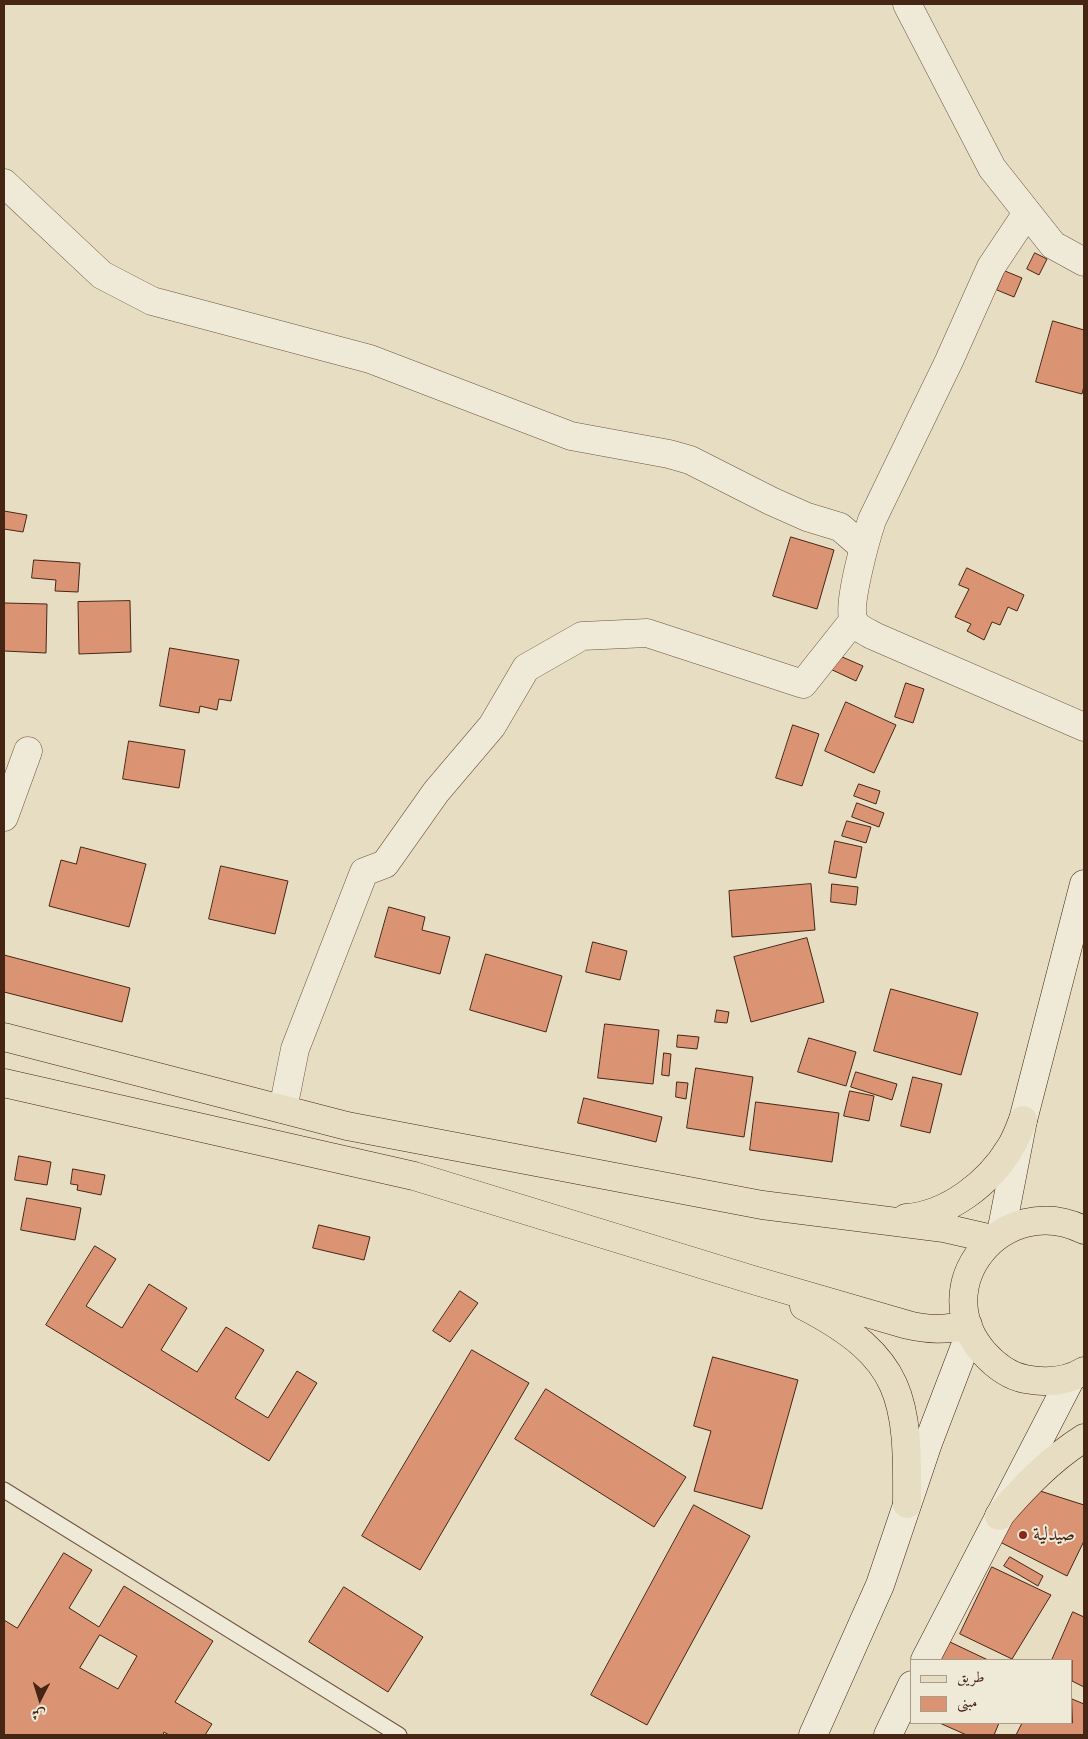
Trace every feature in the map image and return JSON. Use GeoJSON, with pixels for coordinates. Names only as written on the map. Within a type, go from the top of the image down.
{"type":"FeatureCollection","features":[{"type":"Feature","properties":{"kind":"main road"},"geometry":{"type":"LineString","coordinates":[[4,1037],[347,1126],[743,1201],[996,1236]]}},
{"type":"Feature","properties":{"kind":"main road"},"geometry":{"type":"LineString","coordinates":[[4,1083],[414,1176],[753,1280],[927,1329],[969,1329]]}},
{"type":"Feature","properties":{"kind":"main road"},"geometry":{"type":"LineString","coordinates":[[879,1221],[910,1218],[941,1209],[968,1194],[992,1173],[1010,1148],[1023,1120]]}},
{"type":"Feature","properties":{"kind":"main road"},"geometry":{"type":"LineString","coordinates":[[1080,1374],[1054,1381],[1037,1381],[1020,1378],[1004,1371],[990,1360],[969,1329],[964,1310],[967,1279],[973,1264],[996,1236],[1017,1225],[1035,1220],[1054,1220],[1084,1230]]}},
{"type":"Feature","properties":{"kind":"main road"},"geometry":{"type":"LineString","coordinates":[[753,1280],[825,1318],[857,1338],[878,1358],[894,1384],[903,1412],[908,1445],[907,1504]]}},
{"type":"Feature","properties":{"kind":"main road"},"geometry":{"type":"LineString","coordinates":[[999,1516],[1030,1481],[1065,1451],[1084,1438]]}},
{"type":"Feature","properties":{"kind":"street"},"geometry":{"type":"LineString","coordinates":[[908,4],[992,168],[1053,245],[1084,262]]}},
{"type":"Feature","properties":{"kind":"street"},"geometry":{"type":"LineString","coordinates":[[4,183],[102,276],[152,301],[370,359],[571,436],[669,454],[690,460],[771,501],[807,517],[840,527],[863,547]]}},
{"type":"Feature","properties":{"kind":"street"},"geometry":{"type":"LineString","coordinates":[[283,1109],[295,1049],[364,872],[385,864],[436,792],[492,726],[526,668],[582,636],[647,633],[803,684],[853,620],[863,547],[872,520],[949,361],[991,267],[1026,213]]}},
{"type":"Feature","properties":{"kind":"street"},"geometry":{"type":"LineString","coordinates":[[853,620],[861,629],[874,636],[1084,727]]}},
{"type":"Feature","properties":{"kind":"street"},"geometry":{"type":"LineString","coordinates":[[4,817],[28,751]]}},
{"type":"Feature","properties":{"kind":"street"},"geometry":{"type":"LineString","coordinates":[[996,1236],[1023,1120],[1084,892]]}},
{"type":"Feature","properties":{"kind":"street"},"geometry":{"type":"LineString","coordinates":[[813,1735],[880,1585],[969,1329]]}},
{"type":"Feature","properties":{"kind":"street"},"geometry":{"type":"LineString","coordinates":[[925,1659],[999,1516],[1080,1374]]}},
{"type":"Feature","properties":{"kind":"street"},"geometry":{"type":"LineString","coordinates":[[888,1735],[910,1689]]}},
{"type":"Feature","properties":{"kind":"lane"},"geometry":{"type":"LineString","coordinates":[[4,1490],[399,1735]]}},
{"type":"Feature","properties":{"kind":"building"},"geometry":{"type":"Polygon","coordinates":[[[1035,253],[1047,259],[1039,275],[1027,269],[1035,253]]]}},
{"type":"Feature","properties":{"kind":"building"},"geometry":{"type":"Polygon","coordinates":[[[1005,271],[1022,278],[1014,297],[997,290],[1005,271]]]}},
{"type":"Feature","properties":{"kind":"building"},"geometry":{"type":"Polygon","coordinates":[[[1053,321],[1084,330],[1084,386],[1082,394],[1036,382],[1053,321]]]}},
{"type":"Feature","properties":{"kind":"building"},"geometry":{"type":"Polygon","coordinates":[[[4,511],[27,515],[23,532],[4,529],[4,511]]]}},
{"type":"Feature","properties":{"kind":"building"},"geometry":{"type":"Polygon","coordinates":[[[791,537],[834,550],[817,609],[773,596],[791,537]]]}},
{"type":"Feature","properties":{"kind":"building"},"geometry":{"type":"Polygon","coordinates":[[[34,560],[80,563],[78,592],[55,591],[56,580],[32,578],[34,560]]]}},
{"type":"Feature","properties":{"kind":"building"},"geometry":{"type":"Polygon","coordinates":[[[967,568],[1024,595],[1017,611],[1008,607],[1000,625],[992,622],[984,640],[967,631],[971,624],[955,617],[969,589],[959,585],[967,568]]]}},
{"type":"Feature","properties":{"kind":"building"},"geometry":{"type":"Polygon","coordinates":[[[130,601],[131,652],[79,654],[78,602],[130,601]]]}},
{"type":"Feature","properties":{"kind":"building"},"geometry":{"type":"Polygon","coordinates":[[[4,603],[47,604],[46,653],[4,651],[4,603]]]}},
{"type":"Feature","properties":{"kind":"building"},"geometry":{"type":"Polygon","coordinates":[[[170,648],[239,660],[231,701],[219,699],[217,710],[200,706],[199,713],[160,706],[170,648]]]}},
{"type":"Feature","properties":{"kind":"building"},"geometry":{"type":"Polygon","coordinates":[[[833,653],[863,666],[856,681],[826,667],[833,653]]]}},
{"type":"Feature","properties":{"kind":"building"},"geometry":{"type":"Polygon","coordinates":[[[906,683],[924,689],[913,723],[895,717],[906,683]]]}},
{"type":"Feature","properties":{"kind":"building"},"geometry":{"type":"Polygon","coordinates":[[[846,702],[896,725],[874,773],[825,751],[846,702]]]}},
{"type":"Feature","properties":{"kind":"building"},"geometry":{"type":"Polygon","coordinates":[[[793,725],[819,734],[802,786],[776,778],[793,725]]]}},
{"type":"Feature","properties":{"kind":"building"},"geometry":{"type":"Polygon","coordinates":[[[129,741],[185,750],[179,788],[123,779],[129,741]]]}},
{"type":"Feature","properties":{"kind":"building"},"geometry":{"type":"Polygon","coordinates":[[[859,784],[880,791],[876,804],[854,796],[859,784]]]}},
{"type":"Feature","properties":{"kind":"building"},"geometry":{"type":"Polygon","coordinates":[[[857,803],[884,813],[879,827],[852,817],[857,803]]]}},
{"type":"Feature","properties":{"kind":"building"},"geometry":{"type":"Polygon","coordinates":[[[847,821],[871,827],[866,843],[842,836],[847,821]]]}},
{"type":"Feature","properties":{"kind":"building"},"geometry":{"type":"Polygon","coordinates":[[[835,841],[862,847],[856,878],[829,873],[835,841]]]}},
{"type":"Feature","properties":{"kind":"building"},"geometry":{"type":"Polygon","coordinates":[[[81,847],[146,864],[129,927],[49,906],[61,860],[76,864],[81,847]]]}},
{"type":"Feature","properties":{"kind":"building"},"geometry":{"type":"Polygon","coordinates":[[[221,866],[288,881],[275,934],[209,919],[221,866]]]}},
{"type":"Feature","properties":{"kind":"building"},"geometry":{"type":"Polygon","coordinates":[[[811,884],[815,930],[732,937],[729,891],[811,884]]]}},
{"type":"Feature","properties":{"kind":"building"},"geometry":{"type":"Polygon","coordinates":[[[832,884],[858,887],[856,905],[831,902],[832,884]]]}},
{"type":"Feature","properties":{"kind":"building"},"geometry":{"type":"Polygon","coordinates":[[[389,907],[425,917],[422,930],[450,937],[440,974],[375,957],[389,907]]]}},
{"type":"Feature","properties":{"kind":"building"},"geometry":{"type":"Polygon","coordinates":[[[807,938],[824,1002],[751,1022],[734,957],[807,938]]]}},
{"type":"Feature","properties":{"kind":"building"},"geometry":{"type":"Polygon","coordinates":[[[593,942],[627,951],[620,980],[586,972],[593,942]]]}},
{"type":"Feature","properties":{"kind":"building"},"geometry":{"type":"Polygon","coordinates":[[[486,954],[562,976],[546,1032],[470,1010],[486,954]]]}},
{"type":"Feature","properties":{"kind":"building"},"geometry":{"type":"Polygon","coordinates":[[[4,955],[130,988],[122,1022],[4,992],[4,955]]]}},
{"type":"Feature","properties":{"kind":"building"},"geometry":{"type":"Polygon","coordinates":[[[891,989],[978,1013],[961,1075],[874,1051],[891,989]]]}},
{"type":"Feature","properties":{"kind":"building"},"geometry":{"type":"Polygon","coordinates":[[[717,1010],[729,1012],[727,1023],[715,1022],[717,1010]]]}},
{"type":"Feature","properties":{"kind":"building"},"geometry":{"type":"Polygon","coordinates":[[[605,1024],[659,1030],[653,1084],[598,1078],[605,1024]]]}},
{"type":"Feature","properties":{"kind":"building"},"geometry":{"type":"Polygon","coordinates":[[[678,1035],[699,1037],[697,1049],[677,1047],[678,1035]]]}},
{"type":"Feature","properties":{"kind":"building"},"geometry":{"type":"Polygon","coordinates":[[[809,1038],[856,1052],[846,1086],[798,1072],[809,1038]]]}},
{"type":"Feature","properties":{"kind":"building"},"geometry":{"type":"Polygon","coordinates":[[[664,1053],[671,1054],[669,1076],[662,1075],[664,1053]]]}},
{"type":"Feature","properties":{"kind":"building"},"geometry":{"type":"Polygon","coordinates":[[[696,1068],[753,1077],[744,1137],[687,1128],[696,1068]]]}},
{"type":"Feature","properties":{"kind":"building"},"geometry":{"type":"Polygon","coordinates":[[[856,1072],[897,1084],[892,1100],[851,1087],[856,1072]]]}},
{"type":"Feature","properties":{"kind":"building"},"geometry":{"type":"Polygon","coordinates":[[[913,1077],[942,1084],[930,1133],[901,1126],[913,1077]]]}},
{"type":"Feature","properties":{"kind":"building"},"geometry":{"type":"Polygon","coordinates":[[[677,1082],[688,1083],[686,1099],[676,1097],[677,1082]]]}},
{"type":"Feature","properties":{"kind":"building"},"geometry":{"type":"Polygon","coordinates":[[[850,1091],[874,1096],[869,1121],[844,1116],[850,1091]]]}},
{"type":"Feature","properties":{"kind":"building"},"geometry":{"type":"Polygon","coordinates":[[[584,1098],[662,1117],[656,1142],[578,1123],[584,1098]]]}},
{"type":"Feature","properties":{"kind":"building"},"geometry":{"type":"Polygon","coordinates":[[[756,1102],[839,1113],[832,1162],[750,1150],[756,1102]]]}},
{"type":"Feature","properties":{"kind":"building"},"geometry":{"type":"Polygon","coordinates":[[[19,1156],[51,1162],[47,1185],[15,1180],[19,1156]]]}},
{"type":"Feature","properties":{"kind":"building"},"geometry":{"type":"Polygon","coordinates":[[[73,1169],[105,1175],[101,1195],[77,1190],[78,1185],[71,1184],[73,1169]]]}},
{"type":"Feature","properties":{"kind":"building"},"geometry":{"type":"Polygon","coordinates":[[[27,1198],[81,1208],[75,1240],[21,1230],[27,1198]]]}},
{"type":"Feature","properties":{"kind":"building"},"geometry":{"type":"Polygon","coordinates":[[[319,1225],[370,1237],[364,1260],[313,1248],[319,1225]]]}},
{"type":"Feature","properties":{"kind":"building"},"geometry":{"type":"Polygon","coordinates":[[[95,1246],[116,1259],[86,1306],[122,1328],[149,1284],[187,1308],[161,1350],[197,1372],[226,1327],[264,1350],[235,1398],[268,1418],[297,1371],[317,1383],[269,1461],[46,1325],[95,1246]]]}},
{"type":"Feature","properties":{"kind":"building"},"geometry":{"type":"Polygon","coordinates":[[[460,1291],[478,1303],[450,1342],[433,1331],[460,1291]]]}},
{"type":"Feature","properties":{"kind":"building"},"geometry":{"type":"Polygon","coordinates":[[[472,1350],[529,1383],[420,1570],[362,1536],[472,1350]]]}},
{"type":"Feature","properties":{"kind":"building"},"geometry":{"type":"Polygon","coordinates":[[[713,1357],[798,1380],[762,1509],[694,1491],[711,1431],[694,1426],[713,1357]]]}},
{"type":"Feature","properties":{"kind":"building"},"geometry":{"type":"Polygon","coordinates":[[[546,1389],[686,1477],[654,1527],[515,1439],[546,1389]]]}},
{"type":"Feature","properties":{"kind":"building"},"geometry":{"type":"Polygon","coordinates":[[[1037,1490],[1084,1505],[1084,1541],[1067,1576],[998,1541],[1037,1490]]]}},
{"type":"Feature","properties":{"kind":"building"},"geometry":{"type":"Polygon","coordinates":[[[694,1505],[750,1536],[647,1725],[591,1695],[694,1505]]]}},
{"type":"Feature","properties":{"kind":"building"},"geometry":{"type":"Polygon","coordinates":[[[64,1553],[92,1570],[69,1608],[99,1627],[124,1586],[213,1641],[175,1702],[212,1724],[205,1735],[169,1735],[164,1732],[163,1735],[4,1735],[4,1620],[17,1628],[64,1553]],[[100,1635],[80,1668],[118,1689],[137,1656],[100,1635]]]}},
{"type":"Feature","properties":{"kind":"building"},"geometry":{"type":"Polygon","coordinates":[[[1010,1557],[1043,1576],[1038,1586],[1004,1566],[1010,1557]]]}},
{"type":"Feature","properties":{"kind":"building"},"geometry":{"type":"Polygon","coordinates":[[[992,1567],[1051,1595],[1012,1659],[960,1634],[992,1567]]]}},
{"type":"Feature","properties":{"kind":"building"},"geometry":{"type":"Polygon","coordinates":[[[344,1587],[423,1637],[388,1692],[309,1642],[344,1587]]]}},
{"type":"Feature","properties":{"kind":"building"},"geometry":{"type":"Polygon","coordinates":[[[1073,1612],[1084,1617],[1084,1687],[1073,1682],[1073,1659],[1052,1659],[1073,1612]]]}},
{"type":"Feature","properties":{"kind":"building"},"geometry":{"type":"Polygon","coordinates":[[[950,1642],[986,1659],[942,1659],[950,1642]]]}},
{"type":"Feature","properties":{"kind":"building"},"geometry":{"type":"Polygon","coordinates":[[[1073,1699],[1084,1704],[1084,1735],[1016,1735],[1022,1724],[1073,1724],[1073,1699]]]}},
{"type":"Feature","properties":{"kind":"building"},"geometry":{"type":"Polygon","coordinates":[[[942,1724],[999,1724],[994,1735],[967,1735],[942,1724]]]}},
{"type":"Feature","properties":{"kind":"place","name":"صيدلية"},"geometry":{"type":"Point","coordinates":[1023,1535]}}]}
